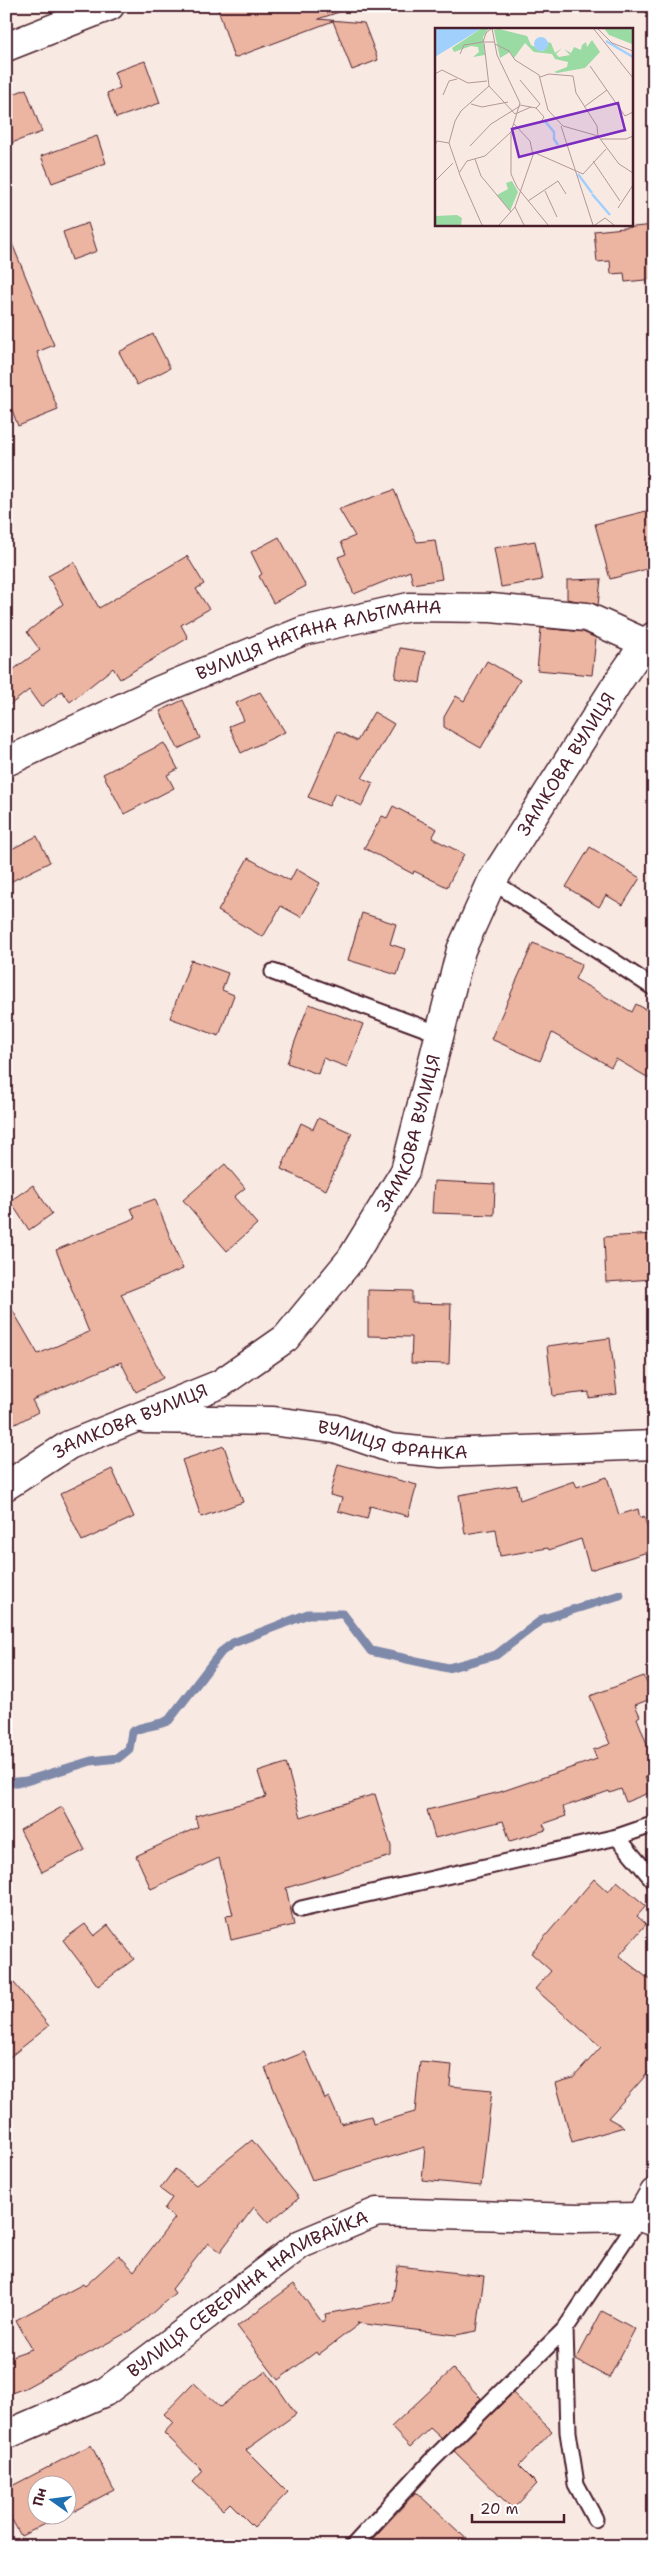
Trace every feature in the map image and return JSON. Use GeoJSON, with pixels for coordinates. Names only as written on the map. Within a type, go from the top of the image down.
{"type":"FeatureCollection","features":[{"type":"Feature","properties":{"kind":"street"},"geometry":{"type":"LineString","coordinates":[[6,47],[110,6]]}},
{"type":"Feature","properties":{"kind":"street","name":"ВУЛИЦЯ НАТАНА АЛЬТМАНА"},"geometry":{"type":"LineString","coordinates":[[6,762],[160,690],[303,632],[409,607],[491,608],[587,616],[650,640]]}},
{"type":"Feature","properties":{"kind":"street","name":"ЗАМКОВА ВУЛИЦЯ"},"geometry":{"type":"LineString","coordinates":[[6,1486],[69,1445],[220,1384],[286,1338],[351,1259],[405,1171],[461,950],[492,881],[620,679],[650,640]]}},
{"type":"Feature","properties":{"kind":"street","name":"ВУЛИЦЯ ФРАНКА"},"geometry":{"type":"LineString","coordinates":[[132,1418],[272,1421],[335,1429],[390,1448],[441,1453],[654,1445]]}},
{"type":"Feature","properties":{"kind":"street"},"geometry":{"type":"LineString","coordinates":[[647,2220],[654,2193]]}},
{"type":"Feature","properties":{"kind":"street","name":"ВУЛИЦЯ СЕВЕРИНА НАЛИВАЙКА"},"geometry":{"type":"LineString","coordinates":[[6,2435],[105,2392],[301,2244],[377,2212],[647,2220]]}},
{"type":"Feature","properties":{"kind":"lane"},"geometry":{"type":"LineString","coordinates":[[492,881],[654,988]]}},
{"type":"Feature","properties":{"kind":"lane"},"geometry":{"type":"LineString","coordinates":[[273,972],[440,1034]]}},
{"type":"Feature","properties":{"kind":"lane"},"geometry":{"type":"LineString","coordinates":[[301,1909],[617,1837],[652,1825]]}},
{"type":"Feature","properties":{"kind":"lane"},"geometry":{"type":"LineString","coordinates":[[617,1837],[654,1881]]}},
{"type":"Feature","properties":{"kind":"lane"},"geometry":{"type":"LineString","coordinates":[[353,2546],[431,2461],[565,2329],[647,2220]]}},
{"type":"Feature","properties":{"kind":"lane"},"geometry":{"type":"LineString","coordinates":[[565,2329],[568,2432],[576,2484],[595,2519]]}},
{"type":"Feature","properties":{"kind":"building"},"geometry":{"type":"Polygon","coordinates":[[[217,6],[341,6],[342,11],[318,19],[364,23],[378,60],[352,70],[333,21],[234,58],[217,6]]]}},
{"type":"Feature","properties":{"kind":"building"},"geometry":{"type":"Polygon","coordinates":[[[145,61],[160,103],[116,118],[107,93],[120,88],[114,72],[145,61]]]}},
{"type":"Feature","properties":{"kind":"building"},"geometry":{"type":"Polygon","coordinates":[[[26,89],[42,132],[6,145],[6,97],[26,89]]]}},
{"type":"Feature","properties":{"kind":"building"},"geometry":{"type":"Polygon","coordinates":[[[97,136],[106,163],[52,183],[41,156],[97,136]]]}},
{"type":"Feature","properties":{"kind":"building"},"geometry":{"type":"Polygon","coordinates":[[[88,223],[97,251],[72,260],[63,232],[88,223]]]}},
{"type":"Feature","properties":{"kind":"building"},"geometry":{"type":"Polygon","coordinates":[[[654,225],[654,279],[625,282],[624,273],[611,274],[610,261],[597,262],[594,231],[654,225]]]}},
{"type":"Feature","properties":{"kind":"building"},"geometry":{"type":"Polygon","coordinates":[[[6,229],[54,345],[37,352],[58,410],[18,426],[6,394],[6,229]]]}},
{"type":"Feature","properties":{"kind":"building"},"geometry":{"type":"Polygon","coordinates":[[[153,334],[170,368],[137,385],[119,352],[153,334]]]}},
{"type":"Feature","properties":{"kind":"building"},"geometry":{"type":"Polygon","coordinates":[[[394,490],[417,542],[435,540],[442,579],[413,584],[410,571],[354,594],[338,557],[346,554],[341,542],[355,536],[339,509],[394,490]]]}},
{"type":"Feature","properties":{"kind":"building"},"geometry":{"type":"Polygon","coordinates":[[[654,509],[654,567],[610,579],[595,524],[654,509]]]}},
{"type":"Feature","properties":{"kind":"building"},"geometry":{"type":"Polygon","coordinates":[[[279,537],[306,586],[273,603],[259,576],[262,574],[251,552],[279,537]]]}},
{"type":"Feature","properties":{"kind":"building"},"geometry":{"type":"Polygon","coordinates":[[[535,541],[542,580],[501,587],[494,548],[535,541]]]}},
{"type":"Feature","properties":{"kind":"building"},"geometry":{"type":"Polygon","coordinates":[[[187,556],[204,584],[196,589],[209,609],[181,625],[188,638],[120,679],[113,668],[70,702],[62,691],[41,707],[29,690],[6,708],[6,675],[40,650],[27,632],[63,604],[48,576],[74,562],[99,608],[187,556]]]}},
{"type":"Feature","properties":{"kind":"building"},"geometry":{"type":"Polygon","coordinates":[[[601,579],[598,605],[567,599],[567,580],[601,579]]]}},
{"type":"Feature","properties":{"kind":"building"},"geometry":{"type":"Polygon","coordinates":[[[541,628],[583,632],[596,638],[592,675],[537,670],[541,628]]]}},
{"type":"Feature","properties":{"kind":"building"},"geometry":{"type":"Polygon","coordinates":[[[400,648],[425,652],[420,683],[395,678],[400,648]]]}},
{"type":"Feature","properties":{"kind":"building"},"geometry":{"type":"Polygon","coordinates":[[[487,661],[520,680],[481,748],[444,727],[444,717],[456,696],[464,701],[487,661]]]}},
{"type":"Feature","properties":{"kind":"building"},"geometry":{"type":"Polygon","coordinates":[[[260,692],[285,732],[241,753],[229,726],[244,720],[236,703],[260,692]]]}},
{"type":"Feature","properties":{"kind":"building"},"geometry":{"type":"Polygon","coordinates":[[[183,700],[200,738],[178,749],[160,711],[183,700]]]}},
{"type":"Feature","properties":{"kind":"building"},"geometry":{"type":"Polygon","coordinates":[[[374,712],[394,724],[362,778],[373,783],[362,806],[335,793],[329,806],[308,797],[337,731],[357,741],[374,712]]]}},
{"type":"Feature","properties":{"kind":"building"},"geometry":{"type":"Polygon","coordinates":[[[164,743],[178,769],[167,775],[174,788],[124,814],[103,774],[164,743]]]}},
{"type":"Feature","properties":{"kind":"building"},"geometry":{"type":"Polygon","coordinates":[[[393,806],[437,829],[432,838],[464,854],[447,887],[414,871],[413,874],[364,848],[382,816],[387,818],[393,806]]]}},
{"type":"Feature","properties":{"kind":"building"},"geometry":{"type":"Polygon","coordinates":[[[37,836],[50,862],[6,884],[6,852],[37,836]]]}},
{"type":"Feature","properties":{"kind":"building"},"geometry":{"type":"Polygon","coordinates":[[[590,847],[640,878],[623,905],[606,895],[599,907],[566,887],[590,847]]]}},
{"type":"Feature","properties":{"kind":"building"},"geometry":{"type":"Polygon","coordinates":[[[248,858],[290,881],[296,869],[320,883],[301,917],[281,906],[263,937],[218,911],[248,858]]]}},
{"type":"Feature","properties":{"kind":"building"},"geometry":{"type":"Polygon","coordinates":[[[362,913],[396,924],[390,944],[405,949],[397,975],[348,960],[362,913]]]}},
{"type":"Feature","properties":{"kind":"building"},"geometry":{"type":"Polygon","coordinates":[[[533,943],[582,964],[575,979],[632,1012],[636,1004],[654,1014],[654,1081],[616,1059],[611,1067],[552,1033],[540,1061],[491,1039],[533,943]]]}},
{"type":"Feature","properties":{"kind":"building"},"geometry":{"type":"Polygon","coordinates":[[[191,960],[228,973],[222,990],[234,995],[219,1036],[170,1018],[191,960]]]}},
{"type":"Feature","properties":{"kind":"building"},"geometry":{"type":"Polygon","coordinates":[[[309,1004],[363,1024],[347,1067],[323,1058],[318,1074],[287,1063],[309,1004]]]}},
{"type":"Feature","properties":{"kind":"building"},"geometry":{"type":"Polygon","coordinates":[[[318,1118],[352,1133],[326,1190],[281,1169],[301,1123],[313,1129],[318,1118]]]}},
{"type":"Feature","properties":{"kind":"building"},"geometry":{"type":"Polygon","coordinates":[[[225,1164],[245,1188],[234,1197],[257,1224],[227,1251],[183,1200],[225,1164]]]}},
{"type":"Feature","properties":{"kind":"building"},"geometry":{"type":"Polygon","coordinates":[[[434,1181],[495,1184],[494,1215],[432,1213],[434,1181]]]}},
{"type":"Feature","properties":{"kind":"building"},"geometry":{"type":"Polygon","coordinates":[[[33,1185],[52,1214],[29,1230],[10,1201],[33,1185]]]}},
{"type":"Feature","properties":{"kind":"building"},"geometry":{"type":"Polygon","coordinates":[[[155,1199],[183,1269],[121,1294],[163,1378],[136,1392],[121,1362],[32,1400],[38,1412],[6,1429],[6,1299],[38,1354],[89,1332],[56,1250],[135,1218],[131,1208],[155,1199]]]}},
{"type":"Feature","properties":{"kind":"building"},"geometry":{"type":"Polygon","coordinates":[[[654,1234],[654,1279],[606,1282],[604,1237],[654,1234]]]}},
{"type":"Feature","properties":{"kind":"building"},"geometry":{"type":"Polygon","coordinates":[[[368,1290],[412,1291],[412,1303],[451,1304],[449,1364],[411,1363],[412,1337],[368,1336],[368,1290]]]}},
{"type":"Feature","properties":{"kind":"building"},"geometry":{"type":"Polygon","coordinates":[[[610,1338],[617,1394],[589,1398],[589,1392],[553,1396],[547,1346],[610,1338]]]}},
{"type":"Feature","properties":{"kind":"building"},"geometry":{"type":"Polygon","coordinates":[[[224,1446],[243,1502],[201,1517],[182,1460],[224,1446]]]}},
{"type":"Feature","properties":{"kind":"building"},"geometry":{"type":"Polygon","coordinates":[[[338,1464],[417,1485],[408,1516],[370,1506],[367,1519],[338,1511],[342,1498],[330,1495],[338,1464]]]}},
{"type":"Feature","properties":{"kind":"building"},"geometry":{"type":"Polygon","coordinates":[[[112,1469],[134,1517],[82,1541],[60,1494],[112,1469]]]}},
{"type":"Feature","properties":{"kind":"building"},"geometry":{"type":"Polygon","coordinates":[[[607,1477],[619,1515],[638,1509],[640,1518],[644,1516],[654,1550],[590,1570],[581,1539],[549,1550],[548,1548],[500,1556],[496,1529],[465,1534],[459,1495],[517,1485],[520,1500],[574,1481],[577,1487],[607,1477]]]}},
{"type":"Feature","properties":{"kind":"building"},"geometry":{"type":"Polygon","coordinates":[[[644,1676],[653,1698],[635,1705],[640,1716],[637,1718],[654,1762],[654,1774],[645,1777],[651,1792],[626,1802],[621,1789],[610,1793],[609,1791],[563,1807],[566,1816],[543,1824],[546,1830],[510,1841],[503,1821],[435,1838],[427,1810],[500,1792],[597,1759],[593,1750],[610,1744],[590,1696],[644,1676]]]}},
{"type":"Feature","properties":{"kind":"building"},"geometry":{"type":"Polygon","coordinates":[[[286,1763],[301,1817],[375,1794],[391,1846],[391,1856],[286,1888],[294,1925],[231,1940],[226,1916],[233,1915],[219,1858],[151,1889],[136,1856],[198,1827],[195,1816],[266,1797],[258,1772],[286,1763]]]}},
{"type":"Feature","properties":{"kind":"building"},"geometry":{"type":"Polygon","coordinates":[[[62,1807],[85,1850],[42,1872],[20,1830],[62,1807]]]}},
{"type":"Feature","properties":{"kind":"building"},"geometry":{"type":"Polygon","coordinates":[[[594,1879],[608,1892],[617,1881],[646,1906],[637,1916],[646,1924],[619,1956],[654,1983],[654,2066],[608,2118],[624,2127],[572,2142],[556,2083],[573,2078],[601,2047],[535,1989],[551,1971],[531,1953],[594,1879]]]}},
{"type":"Feature","properties":{"kind":"building"},"geometry":{"type":"Polygon","coordinates":[[[85,1924],[94,1936],[108,1925],[134,1959],[98,1986],[63,1940],[85,1924]]]}},
{"type":"Feature","properties":{"kind":"building"},"geometry":{"type":"Polygon","coordinates":[[[6,1973],[49,2026],[6,2060],[6,1973]]]}},
{"type":"Feature","properties":{"kind":"building"},"geometry":{"type":"Polygon","coordinates":[[[305,2052],[325,2099],[329,2097],[341,2124],[371,2116],[373,2124],[415,2112],[420,2062],[452,2065],[450,2086],[492,2090],[481,2186],[422,2180],[425,2147],[312,2180],[265,2068],[305,2052]]]}},
{"type":"Feature","properties":{"kind":"building"},"geometry":{"type":"Polygon","coordinates":[[[252,2140],[299,2198],[268,2223],[254,2207],[220,2252],[208,2243],[172,2289],[175,2293],[135,2328],[25,2388],[6,2395],[6,2358],[32,2349],[16,2320],[83,2284],[85,2286],[119,2255],[134,2271],[175,2218],[164,2209],[172,2198],[160,2189],[175,2169],[196,2185],[252,2140]]]}},
{"type":"Feature","properties":{"kind":"building"},"geometry":{"type":"Polygon","coordinates":[[[398,2266],[484,2276],[477,2331],[456,2335],[357,2323],[359,2324],[318,2355],[316,2352],[278,2380],[237,2326],[294,2284],[322,2322],[326,2319],[325,2314],[393,2301],[398,2266]]]}},
{"type":"Feature","properties":{"kind":"building"},"geometry":{"type":"Polygon","coordinates":[[[602,2311],[635,2329],[609,2378],[576,2360],[602,2311]]]}},
{"type":"Feature","properties":{"kind":"building"},"geometry":{"type":"Polygon","coordinates":[[[453,2369],[481,2398],[441,2438],[430,2428],[410,2447],[391,2427],[453,2369]]]}},
{"type":"Feature","properties":{"kind":"building"},"geometry":{"type":"Polygon","coordinates":[[[266,2371],[296,2414],[246,2450],[288,2492],[254,2527],[230,2503],[223,2510],[193,2482],[203,2471],[164,2433],[173,2423],[164,2414],[194,2383],[220,2407],[266,2371]]]}},
{"type":"Feature","properties":{"kind":"building"},"geometry":{"type":"Polygon","coordinates":[[[513,2393],[552,2431],[519,2466],[537,2484],[513,2509],[454,2451],[513,2393]]]}},
{"type":"Feature","properties":{"kind":"building"},"geometry":{"type":"Polygon","coordinates":[[[91,2445],[114,2490],[78,2509],[78,2474],[35,2474],[91,2445]]]}},
{"type":"Feature","properties":{"kind":"building"},"geometry":{"type":"Polygon","coordinates":[[[28,2478],[28,2524],[46,2524],[21,2536],[6,2509],[6,2489],[28,2478]]]}},
{"type":"Feature","properties":{"kind":"building"},"geometry":{"type":"Polygon","coordinates":[[[416,2492],[474,2546],[366,2546],[416,2492]]]}},
{"type":"Feature","properties":{"kind":"waterway"},"geometry":{"type":"LineString","coordinates":[[6,1783],[26,1781],[91,1761],[118,1758],[129,1749],[132,1732],[169,1720],[221,1652],[233,1643],[308,1614],[343,1614],[371,1651],[448,1668],[496,1655],[543,1619],[620,1595]]}}]}
